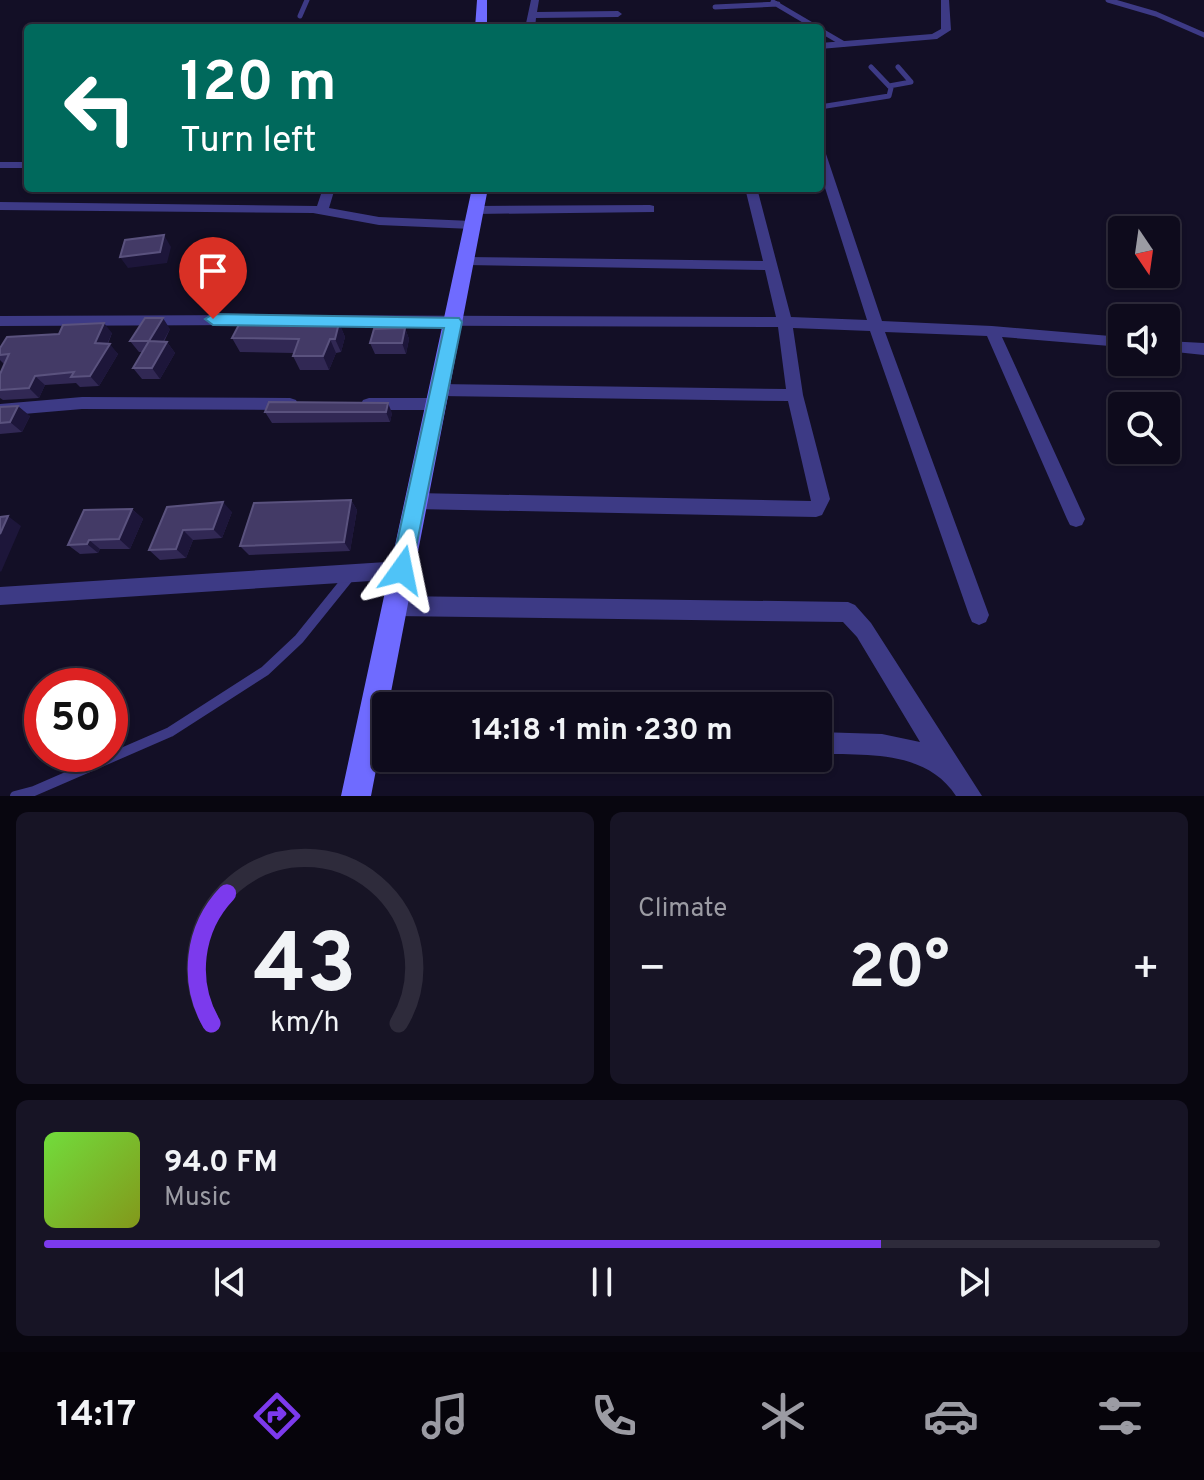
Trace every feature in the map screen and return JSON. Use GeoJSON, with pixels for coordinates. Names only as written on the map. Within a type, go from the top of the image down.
{"type":"FeatureCollection","features":[{"type":"Feature","properties":{"kind":"main road"},"geometry":{"type":"LineString","coordinates":[[480,24],[482,0]]}},
{"type":"Feature","properties":{"kind":"main road"},"geometry":{"type":"LineString","coordinates":[[383,692],[394,606],[477,203]]}},
{"type":"Feature","properties":{"kind":"main road"},"geometry":{"type":"LineString","coordinates":[[356,796],[372,751]]}},
{"type":"Feature","properties":{"kind":"street"},"geometry":{"type":"LineString","coordinates":[[531,24],[535,0]]}},
{"type":"Feature","properties":{"kind":"street"},"geometry":{"type":"LineString","coordinates":[[824,46],[919,39],[942,34],[946,30],[945,0]]}},
{"type":"Feature","properties":{"kind":"street"},"geometry":{"type":"LineString","coordinates":[[533,15],[618,14]]}},
{"type":"Feature","properties":{"kind":"street"},"geometry":{"type":"LineString","coordinates":[[0,165],[24,165]]}},
{"type":"Feature","properties":{"kind":"street"},"geometry":{"type":"LineString","coordinates":[[824,166],[876,326],[979,615]]}},
{"type":"Feature","properties":{"kind":"street"},"geometry":{"type":"LineString","coordinates":[[322,210],[328,192]]}},
{"type":"Feature","properties":{"kind":"street"},"geometry":{"type":"LineString","coordinates":[[416,501],[816,509],[821,499],[795,395],[785,322],[752,192]]}},
{"type":"Feature","properties":{"kind":"street"},"geometry":{"type":"LineString","coordinates":[[0,206],[322,210],[379,221],[477,203],[650,209]]}},
{"type":"Feature","properties":{"kind":"street"},"geometry":{"type":"LineString","coordinates":[[466,261],[769,266]]}},
{"type":"Feature","properties":{"kind":"street"},"geometry":{"type":"LineString","coordinates":[[0,321],[785,322],[992,331],[1108,341]]}},
{"type":"Feature","properties":{"kind":"street"},"geometry":{"type":"LineString","coordinates":[[992,331],[1076,519]]}},
{"type":"Feature","properties":{"kind":"street"},"geometry":{"type":"LineString","coordinates":[[1180,347],[1204,349]]}},
{"type":"Feature","properties":{"kind":"street"},"geometry":{"type":"LineString","coordinates":[[359,404],[437,397],[795,395]]}},
{"type":"Feature","properties":{"kind":"street"},"geometry":{"type":"LineString","coordinates":[[0,410],[82,403],[313,404]]}},
{"type":"Feature","properties":{"kind":"street"},"geometry":{"type":"LineString","coordinates":[[0,596],[402,570]]}},
{"type":"Feature","properties":{"kind":"street"},"geometry":{"type":"LineString","coordinates":[[394,606],[848,612],[864,630],[949,768],[970,796]]}},
{"type":"Feature","properties":{"kind":"street"},"geometry":{"type":"LineString","coordinates":[[832,743],[894,744],[925,754],[949,768]]}},
{"type":"Feature","properties":{"kind":"lane"},"geometry":{"type":"LineString","coordinates":[[300,16],[307,0]]}},
{"type":"Feature","properties":{"kind":"lane"},"geometry":{"type":"LineString","coordinates":[[771,0],[811,24]]}},
{"type":"Feature","properties":{"kind":"lane"},"geometry":{"type":"LineString","coordinates":[[1108,0],[1156,14],[1204,35]]}},
{"type":"Feature","properties":{"kind":"lane"},"geometry":{"type":"LineString","coordinates":[[715,7],[778,4]]}},
{"type":"Feature","properties":{"kind":"lane"},"geometry":{"type":"LineString","coordinates":[[824,32],[844,44]]}},
{"type":"Feature","properties":{"kind":"lane"},"geometry":{"type":"LineString","coordinates":[[824,106],[889,96],[892,93],[889,86],[871,67]]}},
{"type":"Feature","properties":{"kind":"lane"},"geometry":{"type":"LineString","coordinates":[[889,86],[911,82],[898,67]]}},
{"type":"Feature","properties":{"kind":"lane"},"geometry":{"type":"LineString","coordinates":[[15,796],[34,791],[170,732],[265,671],[299,639],[352,573]]}},
{"type":"Feature","properties":{"kind":"building"},"geometry":{"type":"Polygon","coordinates":[[[164,235],[160,252],[120,257],[125,240],[164,235]]]}},
{"type":"Feature","properties":{"kind":"building"},"geometry":{"type":"Polygon","coordinates":[[[244,315],[306,316],[303,324],[339,323],[335,339],[330,339],[323,356],[293,356],[299,339],[232,338],[244,315]]]}},
{"type":"Feature","properties":{"kind":"building"},"geometry":{"type":"Polygon","coordinates":[[[145,318],[163,318],[149,341],[130,341],[145,318]]]}},
{"type":"Feature","properties":{"kind":"building"},"geometry":{"type":"Polygon","coordinates":[[[104,323],[95,343],[110,344],[90,376],[71,377],[74,372],[35,376],[29,388],[0,390],[0,374],[9,354],[0,355],[0,348],[7,337],[59,334],[63,325],[104,323]]]}},
{"type":"Feature","properties":{"kind":"building"},"geometry":{"type":"Polygon","coordinates":[[[405,328],[402,343],[370,343],[374,329],[405,328]]]}},
{"type":"Feature","properties":{"kind":"building"},"geometry":{"type":"Polygon","coordinates":[[[149,341],[167,342],[152,368],[133,368],[149,341]]]}},
{"type":"Feature","properties":{"kind":"building"},"geometry":{"type":"Polygon","coordinates":[[[269,402],[388,403],[386,412],[265,412],[269,402]]]}},
{"type":"Feature","properties":{"kind":"building"},"geometry":{"type":"Polygon","coordinates":[[[18,406],[10,422],[0,423],[0,407],[18,406]]]}},
{"type":"Feature","properties":{"kind":"building"},"geometry":{"type":"Polygon","coordinates":[[[351,500],[344,542],[240,546],[254,503],[351,500]]]}},
{"type":"Feature","properties":{"kind":"building"},"geometry":{"type":"Polygon","coordinates":[[[223,502],[213,529],[183,530],[176,549],[149,550],[167,507],[223,502]]]}},
{"type":"Feature","properties":{"kind":"building"},"geometry":{"type":"Polygon","coordinates":[[[132,509],[119,539],[89,540],[87,544],[68,545],[84,510],[132,509]]]}},
{"type":"Feature","properties":{"kind":"building"},"geometry":{"type":"Polygon","coordinates":[[[8,516],[0,534],[0,517],[8,516]]]}},
{"type":"Feature","properties":{"kind":"route"},"geometry":{"type":"LineString","coordinates":[[213,319],[454,322],[402,570]]}}]}
